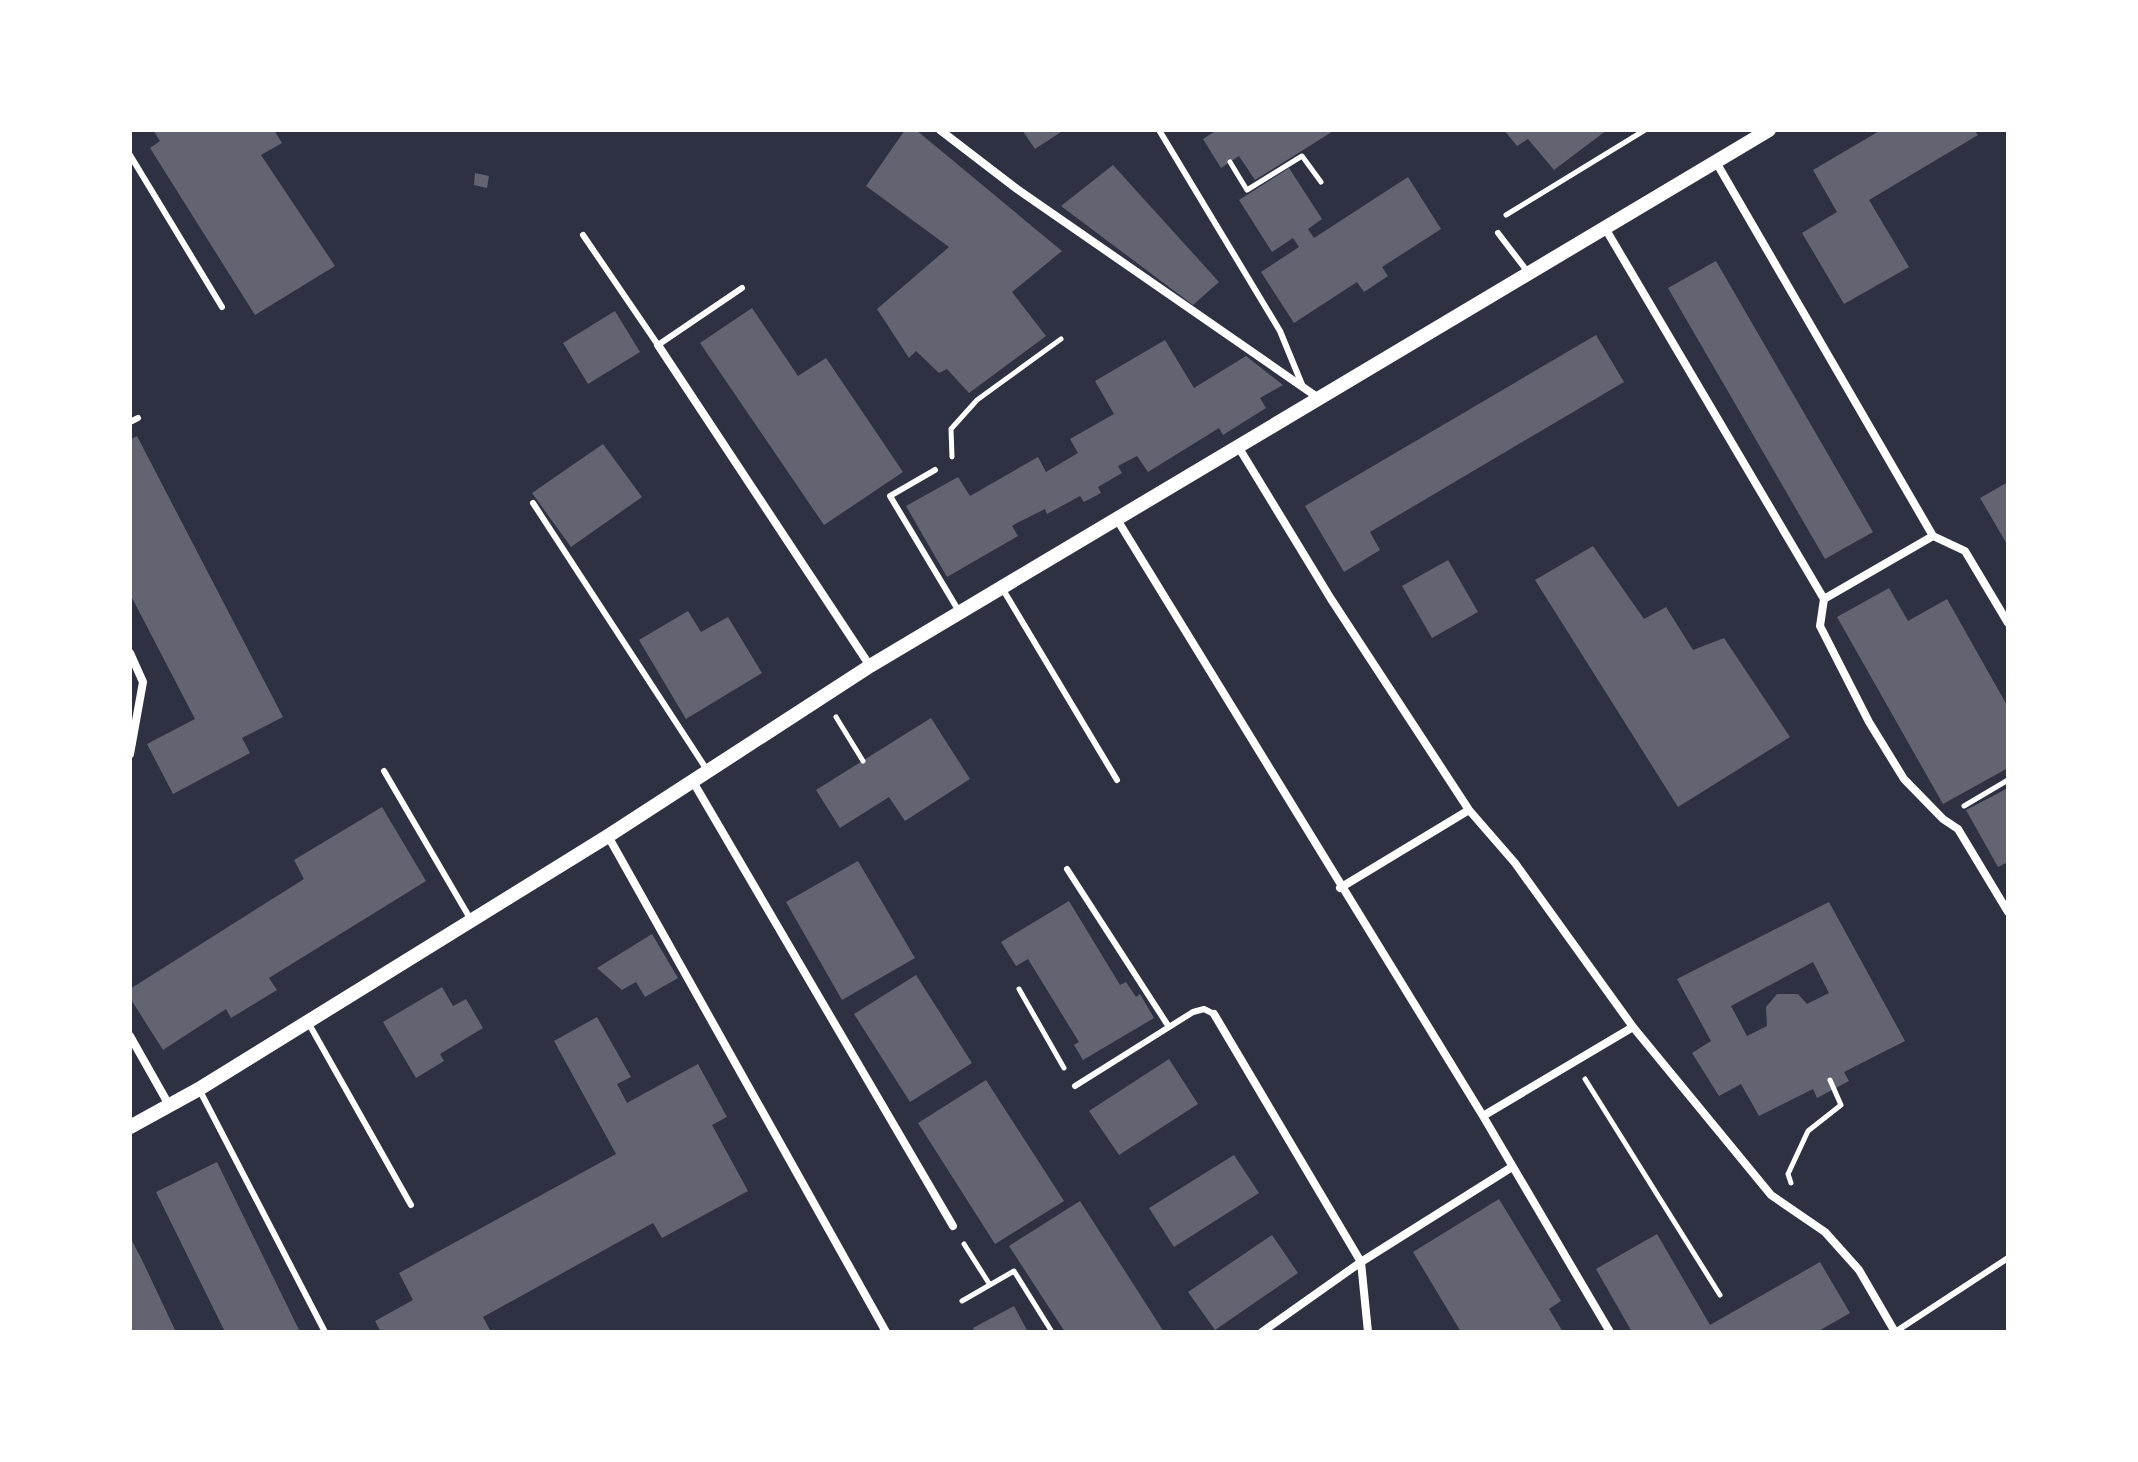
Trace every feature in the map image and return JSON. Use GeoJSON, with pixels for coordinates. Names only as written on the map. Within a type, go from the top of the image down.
{"type":"FeatureCollection","features":[{"type":"Feature","properties":{"kind":"street"},"geometry":{"type":"LineString","coordinates":[[940,130],[1017,189],[1320,399]]}},
{"type":"Feature","properties":{"kind":"street"},"geometry":{"type":"LineString","coordinates":[[130,1127],[199,1089],[608,836],[870,666],[1118,521],[1769,130]]}},
{"type":"Feature","properties":{"kind":"street"},"geometry":{"type":"LineString","coordinates":[[1716,162],[1933,536],[1965,551],[2008,623]]}},
{"type":"Feature","properties":{"kind":"street"},"geometry":{"type":"LineString","coordinates":[[1605,228],[1824,599],[1820,626],[1869,722],[1904,779],[1943,819],[1958,829],[2008,912]]}},
{"type":"Feature","properties":{"kind":"street"},"geometry":{"type":"LineString","coordinates":[[658,345],[870,666]]}},
{"type":"Feature","properties":{"kind":"street"},"geometry":{"type":"LineString","coordinates":[[1239,448],[1331,599],[1469,810],[1515,863],[1633,1027],[1771,1195],[1800,1211],[1825,1232],[1859,1270],[1895,1332]]}},
{"type":"Feature","properties":{"kind":"street"},"geometry":{"type":"LineString","coordinates":[[1118,521],[1340,888],[1483,1116],[1610,1332]]}},
{"type":"Feature","properties":{"kind":"street"},"geometry":{"type":"LineString","coordinates":[[1824,599],[1933,536]]}},
{"type":"Feature","properties":{"kind":"street"},"geometry":{"type":"LineString","coordinates":[[130,653],[143,682],[130,754]]}},
{"type":"Feature","properties":{"kind":"street"},"geometry":{"type":"LineString","coordinates":[[692,780],[953,1226]]}},
{"type":"Feature","properties":{"kind":"street"},"geometry":{"type":"LineString","coordinates":[[1340,888],[1469,810]]}},
{"type":"Feature","properties":{"kind":"street"},"geometry":{"type":"LineString","coordinates":[[608,836],[886,1332]]}},
{"type":"Feature","properties":{"kind":"street"},"geometry":{"type":"LineString","coordinates":[[1214,1014],[1361,1262],[1368,1332]]}},
{"type":"Feature","properties":{"kind":"street"},"geometry":{"type":"LineString","coordinates":[[1483,1116],[1633,1027]]}},
{"type":"Feature","properties":{"kind":"street"},"geometry":{"type":"LineString","coordinates":[[130,1036],[169,1105]]}},
{"type":"Feature","properties":{"kind":"street"},"geometry":{"type":"LineString","coordinates":[[1262,1332],[1361,1262],[1512,1167]]}},
{"type":"Feature","properties":{"kind":"lane"},"geometry":{"type":"LineString","coordinates":[[1159,130],[1280,331],[1303,387]]}},
{"type":"Feature","properties":{"kind":"lane"},"geometry":{"type":"LineString","coordinates":[[130,155],[222,307]]}},
{"type":"Feature","properties":{"kind":"lane"},"geometry":{"type":"LineString","coordinates":[[1498,233],[1530,274]]}},
{"type":"Feature","properties":{"kind":"lane"},"geometry":{"type":"LineString","coordinates":[[583,235],[658,345],[742,288]]}},
{"type":"Feature","properties":{"kind":"lane"},"geometry":{"type":"LineString","coordinates":[[130,422],[138,418]]}},
{"type":"Feature","properties":{"kind":"lane"},"geometry":{"type":"LineString","coordinates":[[935,470],[890,496],[960,613]]}},
{"type":"Feature","properties":{"kind":"lane"},"geometry":{"type":"LineString","coordinates":[[533,503],[707,770]]}},
{"type":"Feature","properties":{"kind":"lane"},"geometry":{"type":"LineString","coordinates":[[1002,587],[1117,780]]}},
{"type":"Feature","properties":{"kind":"lane"},"geometry":{"type":"LineString","coordinates":[[384,771],[471,920]]}},
{"type":"Feature","properties":{"kind":"lane"},"geometry":{"type":"LineString","coordinates":[[1067,869],[1169,1027]]}},
{"type":"Feature","properties":{"kind":"lane"},"geometry":{"type":"LineString","coordinates":[[1075,1086],[1169,1027],[1204,1009],[1214,1014]]}},
{"type":"Feature","properties":{"kind":"lane"},"geometry":{"type":"LineString","coordinates":[[308,1022],[411,1205]]}},
{"type":"Feature","properties":{"kind":"lane"},"geometry":{"type":"LineString","coordinates":[[199,1089],[325,1332]]}},
{"type":"Feature","properties":{"kind":"lane"},"geometry":{"type":"LineString","coordinates":[[1895,1332],[2008,1258]]}},
{"type":"Feature","properties":{"kind":"path"},"geometry":{"type":"LineString","coordinates":[[1497,221],[1645,130]]}},
{"type":"Feature","properties":{"kind":"path"},"geometry":{"type":"LineString","coordinates":[[1230,162],[1247,190],[1302,156],[1321,182]]}},
{"type":"Feature","properties":{"kind":"path"},"geometry":{"type":"LineString","coordinates":[[952,466],[951,429],[977,400],[1061,339]]}},
{"type":"Feature","properties":{"kind":"path"},"geometry":{"type":"LineString","coordinates":[[822,697],[863,761]]}},
{"type":"Feature","properties":{"kind":"path"},"geometry":{"type":"LineString","coordinates":[[1943,819],[2008,780]]}},
{"type":"Feature","properties":{"kind":"path"},"geometry":{"type":"LineString","coordinates":[[1019,989],[1075,1086]]}},
{"type":"Feature","properties":{"kind":"path"},"geometry":{"type":"LineString","coordinates":[[1574,1062],[1720,1295]]}},
{"type":"Feature","properties":{"kind":"path"},"geometry":{"type":"LineString","coordinates":[[1800,1211],[1788,1174],[1808,1131],[1841,1105],[1830,1080]]}},
{"type":"Feature","properties":{"kind":"path"},"geometry":{"type":"LineString","coordinates":[[953,1226],[990,1285]]}},
{"type":"Feature","properties":{"kind":"path"},"geometry":{"type":"LineString","coordinates":[[962,1301],[1014,1271],[1052,1332]]}},
{"type":"Feature","properties":{"kind":"building"},"geometry":{"type":"Polygon","coordinates":[[[153,130],[274,130],[282,143],[261,155],[335,266],[255,315],[150,148],[160,141],[153,130]]]}},
{"type":"Feature","properties":{"kind":"building"},"geometry":{"type":"Polygon","coordinates":[[[905,130],[916,130],[1062,251],[1012,292],[1046,336],[969,393],[947,369],[939,373],[916,351],[909,358],[877,309],[949,247],[866,186],[905,130]]]}},
{"type":"Feature","properties":{"kind":"building"},"geometry":{"type":"Polygon","coordinates":[[[1022,130],[1064,130],[1035,149],[1022,130]]]}},
{"type":"Feature","properties":{"kind":"building"},"geometry":{"type":"Polygon","coordinates":[[[1217,130],[1335,130],[1255,180],[1239,156],[1221,168],[1203,139],[1217,130]]]}},
{"type":"Feature","properties":{"kind":"building"},"geometry":{"type":"Polygon","coordinates":[[[1504,130],[1607,130],[1554,170],[1528,139],[1517,146],[1504,130]]]}},
{"type":"Feature","properties":{"kind":"building"},"geometry":{"type":"Polygon","coordinates":[[[1881,130],[1974,130],[1978,135],[1869,200],[1909,267],[1844,304],[1802,233],[1837,212],[1813,170],[1881,130]]]}},
{"type":"Feature","properties":{"kind":"building"},"geometry":{"type":"Polygon","coordinates":[[[1113,165],[1219,282],[1193,305],[1061,206],[1113,165]]]}},
{"type":"Feature","properties":{"kind":"building"},"geometry":{"type":"Polygon","coordinates":[[[1289,168],[1322,219],[1308,229],[1314,238],[1408,177],[1441,229],[1382,267],[1388,276],[1364,292],[1357,282],[1294,323],[1261,272],[1299,247],[1293,238],[1272,252],[1239,200],[1289,168]]]}},
{"type":"Feature","properties":{"kind":"building"},"geometry":{"type":"Polygon","coordinates":[[[475,173],[489,176],[487,188],[474,185],[475,173]]]}},
{"type":"Feature","properties":{"kind":"building"},"geometry":{"type":"Polygon","coordinates":[[[1716,261],[1873,532],[1825,559],[1668,288],[1716,261]]]}},
{"type":"Feature","properties":{"kind":"building"},"geometry":{"type":"Polygon","coordinates":[[[752,308],[798,376],[826,358],[903,472],[824,525],[700,343],[752,308]]]}},
{"type":"Feature","properties":{"kind":"building"},"geometry":{"type":"Polygon","coordinates":[[[615,311],[640,352],[588,384],[563,343],[615,311]]]}},
{"type":"Feature","properties":{"kind":"building"},"geometry":{"type":"Polygon","coordinates":[[[1596,335],[1624,382],[1370,532],[1380,550],[1344,572],[1305,506],[1596,335]]]}},
{"type":"Feature","properties":{"kind":"building"},"geometry":{"type":"Polygon","coordinates":[[[1165,340],[1194,388],[1246,356],[1283,385],[1260,398],[1266,408],[1223,435],[1219,428],[1148,472],[1137,456],[1118,466],[1122,473],[1098,487],[1101,493],[1084,502],[1080,496],[1047,514],[1045,509],[1017,523],[1012,526],[1018,536],[947,577],[906,506],[958,477],[970,496],[1038,457],[1046,472],[1078,453],[1070,439],[1114,414],[1095,381],[1165,340]]]}},
{"type":"Feature","properties":{"kind":"building"},"geometry":{"type":"Polygon","coordinates":[[[137,436],[283,717],[242,738],[250,753],[173,794],[147,744],[195,719],[130,594],[130,440],[137,436]]]}},
{"type":"Feature","properties":{"kind":"building"},"geometry":{"type":"Polygon","coordinates":[[[603,444],[642,497],[571,547],[532,493],[603,444]]]}},
{"type":"Feature","properties":{"kind":"building"},"geometry":{"type":"Polygon","coordinates":[[[2008,482],[2008,546],[1980,498],[2008,482]]]}},
{"type":"Feature","properties":{"kind":"building"},"geometry":{"type":"Polygon","coordinates":[[[1593,546],[1644,619],[1666,607],[1693,650],[1724,638],[1790,737],[1678,807],[1535,580],[1593,546]]]}},
{"type":"Feature","properties":{"kind":"building"},"geometry":{"type":"Polygon","coordinates":[[[1448,560],[1478,612],[1432,638],[1402,586],[1448,560]]]}},
{"type":"Feature","properties":{"kind":"building"},"geometry":{"type":"Polygon","coordinates":[[[1889,588],[1908,621],[1947,599],[2008,707],[2008,768],[1943,804],[1837,617],[1889,588]]]}},
{"type":"Feature","properties":{"kind":"building"},"geometry":{"type":"Polygon","coordinates":[[[688,611],[701,632],[728,617],[762,673],[686,719],[639,640],[688,611]]]}},
{"type":"Feature","properties":{"kind":"building"},"geometry":{"type":"Polygon","coordinates":[[[931,718],[970,779],[905,821],[889,797],[840,828],[816,790],[931,718]]]}},
{"type":"Feature","properties":{"kind":"building"},"geometry":{"type":"Polygon","coordinates":[[[2008,788],[2008,862],[1998,867],[1966,810],[2008,788]]]}},
{"type":"Feature","properties":{"kind":"building"},"geometry":{"type":"Polygon","coordinates":[[[382,807],[426,881],[269,978],[277,990],[231,1018],[226,1009],[163,1050],[130,998],[130,989],[304,879],[294,860],[382,807]]]}},
{"type":"Feature","properties":{"kind":"building"},"geometry":{"type":"Polygon","coordinates":[[[858,861],[915,958],[842,1000],[786,902],[858,861]]]}},
{"type":"Feature","properties":{"kind":"building"},"geometry":{"type":"Polygon","coordinates":[[[1069,901],[1120,985],[1126,982],[1136,997],[1140,994],[1154,1018],[1083,1060],[1074,1045],[1079,1042],[1028,959],[1016,966],[1001,942],[1069,901]]]}},
{"type":"Feature","properties":{"kind":"building"},"geometry":{"type":"Polygon","coordinates":[[[1829,902],[1905,1041],[1844,1072],[1849,1081],[1817,1098],[1813,1089],[1759,1116],[1741,1084],[1719,1096],[1692,1053],[1711,1041],[1677,979],[1829,902]],[[1813,962],[1731,1006],[1747,1036],[1767,1026],[1766,1007],[1777,994],[1798,994],[1807,1004],[1829,993],[1813,962]]]}},
{"type":"Feature","properties":{"kind":"building"},"geometry":{"type":"Polygon","coordinates":[[[652,934],[678,978],[645,997],[636,982],[622,990],[597,968],[652,934]]]}},
{"type":"Feature","properties":{"kind":"building"},"geometry":{"type":"Polygon","coordinates":[[[916,975],[972,1063],[910,1102],[854,1014],[916,975]]]}},
{"type":"Feature","properties":{"kind":"building"},"geometry":{"type":"Polygon","coordinates":[[[442,987],[453,1006],[466,999],[483,1028],[440,1054],[444,1061],[416,1078],[383,1022],[442,987]]]}},
{"type":"Feature","properties":{"kind":"building"},"geometry":{"type":"Polygon","coordinates":[[[597,1017],[631,1077],[617,1084],[627,1103],[698,1064],[727,1117],[712,1125],[748,1191],[662,1238],[653,1223],[483,1317],[491,1332],[381,1332],[375,1321],[413,1300],[399,1273],[616,1154],[554,1041],[597,1017]]]}},
{"type":"Feature","properties":{"kind":"building"},"geometry":{"type":"Polygon","coordinates":[[[1169,1059],[1198,1104],[1119,1155],[1089,1111],[1169,1059]]]}},
{"type":"Feature","properties":{"kind":"building"},"geometry":{"type":"Polygon","coordinates":[[[986,1080],[1064,1201],[995,1244],[918,1123],[986,1080]]]}},
{"type":"Feature","properties":{"kind":"building"},"geometry":{"type":"Polygon","coordinates":[[[1234,1155],[1259,1193],[1174,1247],[1149,1208],[1234,1155]]]}},
{"type":"Feature","properties":{"kind":"building"},"geometry":{"type":"Polygon","coordinates":[[[217,1162],[300,1332],[225,1332],[156,1192],[217,1162]]]}},
{"type":"Feature","properties":{"kind":"building"},"geometry":{"type":"Polygon","coordinates":[[[1499,1199],[1561,1301],[1549,1309],[1563,1332],[1461,1332],[1413,1252],[1499,1199]]]}},
{"type":"Feature","properties":{"kind":"building"},"geometry":{"type":"Polygon","coordinates":[[[1080,1201],[1164,1332],[1065,1332],[1009,1246],[1080,1201]]]}},
{"type":"Feature","properties":{"kind":"building"},"geometry":{"type":"Polygon","coordinates":[[[1657,1234],[1710,1325],[1820,1262],[1850,1313],[1817,1332],[1632,1332],[1596,1269],[1657,1234]]]}},
{"type":"Feature","properties":{"kind":"building"},"geometry":{"type":"Polygon","coordinates":[[[1272,1235],[1298,1273],[1215,1330],[1188,1292],[1272,1235]]]}},
{"type":"Feature","properties":{"kind":"building"},"geometry":{"type":"Polygon","coordinates":[[[130,1237],[142,1260],[176,1332],[130,1332],[130,1237]]]}},
{"type":"Feature","properties":{"kind":"building"},"geometry":{"type":"Polygon","coordinates":[[[1014,1306],[1028,1332],[975,1332],[973,1328],[1014,1306]]]}}]}
